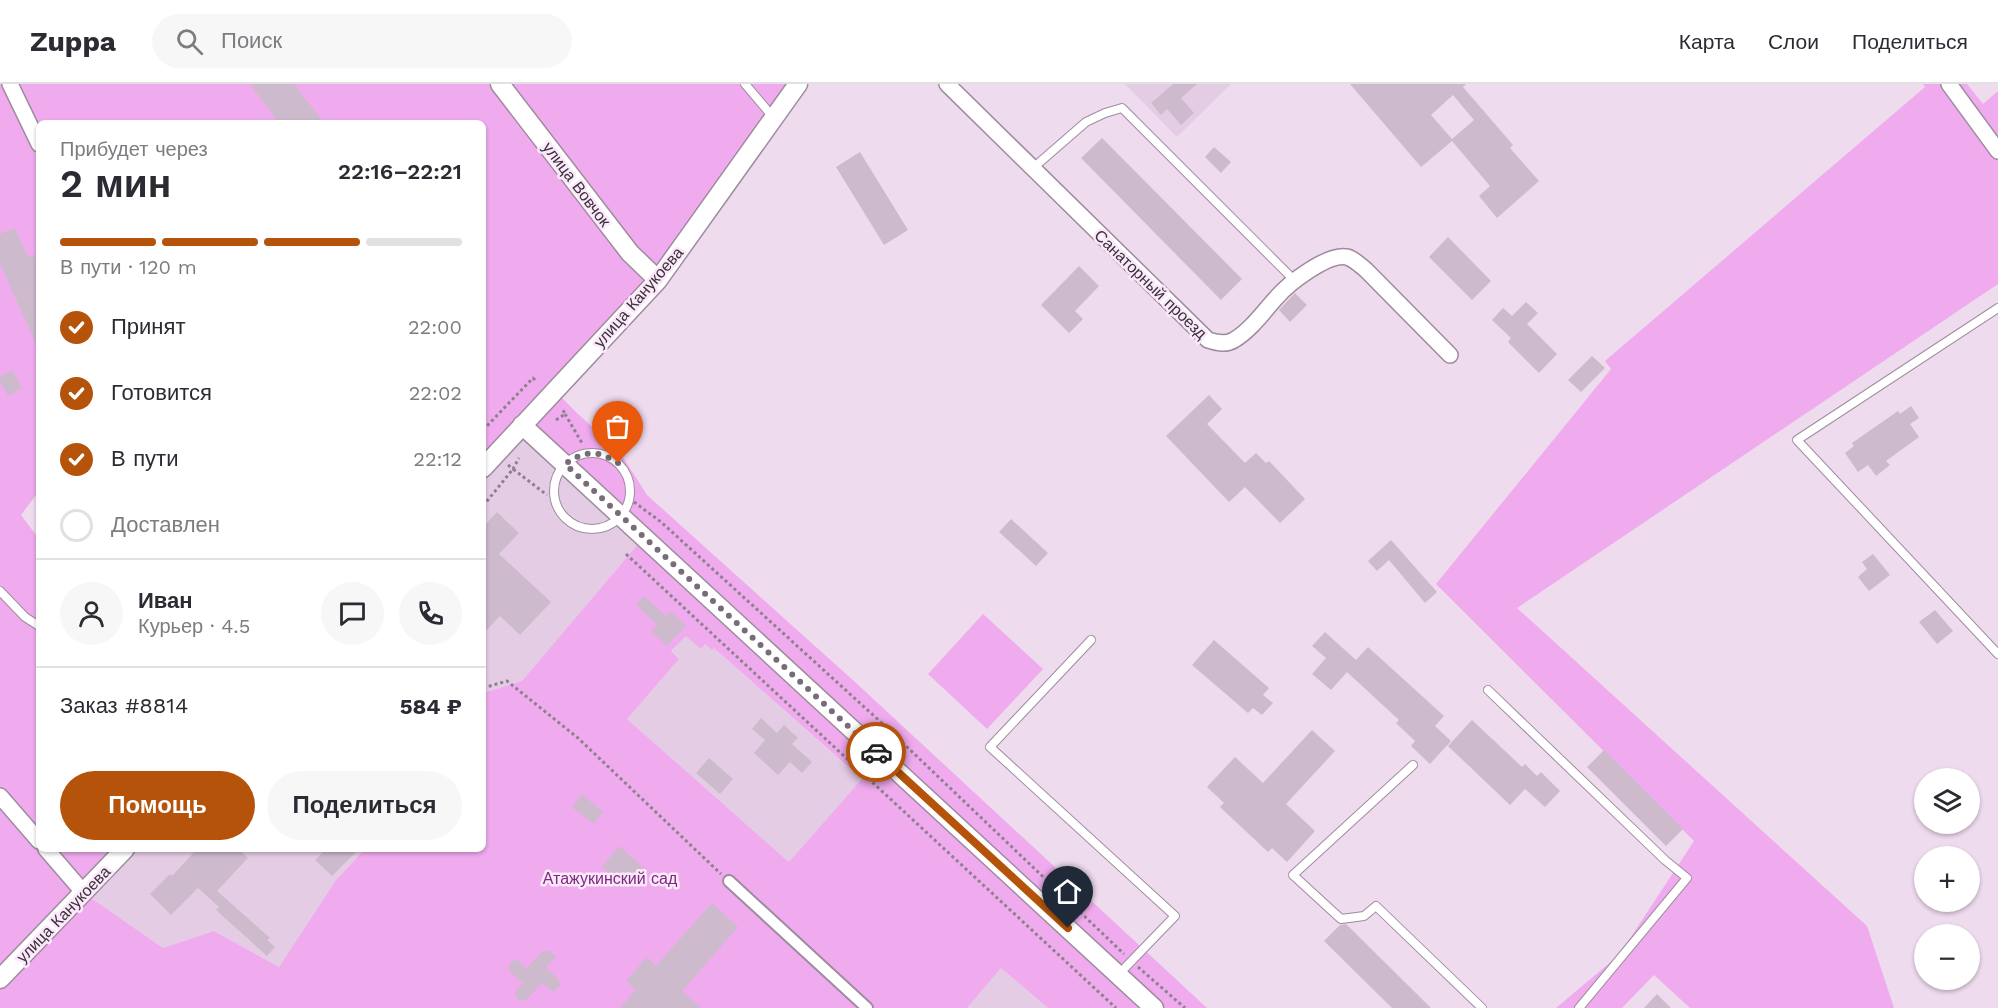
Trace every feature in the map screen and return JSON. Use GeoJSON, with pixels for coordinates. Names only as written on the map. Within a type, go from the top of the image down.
{"type":"FeatureCollection","features":[{"type":"Feature","properties":{"kind":"street"},"geometry":{"type":"LineString","coordinates":[[0,87],[5,84]]}},
{"type":"Feature","properties":{"kind":"street"},"geometry":{"type":"LineString","coordinates":[[10,84],[36,138]]}},
{"type":"Feature","properties":{"kind":"street","name":"улица Вовчок"},"geometry":{"type":"LineString","coordinates":[[500,84],[630,253],[658,280]]}},
{"type":"Feature","properties":{"kind":"street","name":"улица Канукоева"},"geometry":{"type":"LineString","coordinates":[[486,465],[658,280],[798,84]]}},
{"type":"Feature","properties":{"kind":"street","name":"Санаторный проезд"},"geometry":{"type":"LineString","coordinates":[[947,84],[1208,340],[1221,343],[1233,340],[1251,325],[1278,295],[1329,258],[1338,256],[1356,262],[1450,355]]}},
{"type":"Feature","properties":{"kind":"street"},"geometry":{"type":"LineString","coordinates":[[1949,84],[1998,151]]}},
{"type":"Feature","properties":{"kind":"street"},"geometry":{"type":"LineString","coordinates":[[522,425],[1154,1008]]}},
{"type":"Feature","properties":{"kind":"street"},"geometry":{"type":"LineString","coordinates":[[0,796],[36,838]]}},
{"type":"Feature","properties":{"kind":"street"},"geometry":{"type":"LineString","coordinates":[[49,852],[84,893]]}},
{"type":"Feature","properties":{"kind":"street","name":"улица Канукоева"},"geometry":{"type":"LineString","coordinates":[[0,979],[122,852]]}},
{"type":"Feature","properties":{"kind":"street"},"geometry":{"type":"LineString","coordinates":[[729,882],[867,1008]]}},
{"type":"Feature","properties":{"kind":"lane"},"geometry":{"type":"LineString","coordinates":[[745,84],[774,118]]}},
{"type":"Feature","properties":{"kind":"lane"},"geometry":{"type":"LineString","coordinates":[[1033,168],[1086,122],[1122,108],[1296,282]]}},
{"type":"Feature","properties":{"kind":"lane"},"geometry":{"type":"LineString","coordinates":[[1998,308],[1797,440],[1998,654]]}},
{"type":"Feature","properties":{"kind":"lane"},"geometry":{"type":"LineString","coordinates":[[592,453],[606,455],[618,463],[627,475],[630,489],[628,503],[621,516],[610,524],[591,529],[572,523],[562,514],[555,502],[554,488],[565,464],[578,456],[592,453]]}},
{"type":"Feature","properties":{"kind":"lane"},"geometry":{"type":"LineString","coordinates":[[0,591],[25,617],[36,624]]}},
{"type":"Feature","properties":{"kind":"lane"},"geometry":{"type":"LineString","coordinates":[[1091,640],[990,747],[1175,916],[1118,975]]}},
{"type":"Feature","properties":{"kind":"lane"},"geometry":{"type":"LineString","coordinates":[[1488,690],[1665,860],[1687,878],[1579,1008]]}},
{"type":"Feature","properties":{"kind":"lane"},"geometry":{"type":"LineString","coordinates":[[1413,765],[1293,875],[1341,919],[1364,916],[1376,906],[1482,1008]]}},
{"type":"Feature","properties":{"kind":"path"},"geometry":{"type":"LineString","coordinates":[[486,427],[532,378],[537,382]]}},
{"type":"Feature","properties":{"kind":"path"},"geometry":{"type":"LineString","coordinates":[[562,408],[582,443]]}},
{"type":"Feature","properties":{"kind":"path"},"geometry":{"type":"LineString","coordinates":[[556,420],[565,414]]}},
{"type":"Feature","properties":{"kind":"path"},"geometry":{"type":"LineString","coordinates":[[486,502],[519,458]]}},
{"type":"Feature","properties":{"kind":"path"},"geometry":{"type":"LineString","coordinates":[[508,464],[547,495]]}},
{"type":"Feature","properties":{"kind":"path"},"geometry":{"type":"LineString","coordinates":[[634,502],[661,522],[884,725],[1132,961],[1185,1008]]}},
{"type":"Feature","properties":{"kind":"path"},"geometry":{"type":"LineString","coordinates":[[626,554],[1116,1008]]}},
{"type":"Feature","properties":{"kind":"path"},"geometry":{"type":"LineString","coordinates":[[486,687],[507,681],[578,738],[729,882]]}},
{"type":"Feature","properties":{"kind":"shaded area"},"geometry":{"type":"Polygon","coordinates":[[[1125,84],[1231,84],[1177,137],[1125,84]]]}},
{"type":"Feature","properties":{"kind":"shaded area"},"geometry":{"type":"Polygon","coordinates":[[[522,425],[644,537],[522,681],[486,692],[486,465],[522,425]]]}},
{"type":"Feature","properties":{"kind":"shaded area"},"geometry":{"type":"Polygon","coordinates":[[[686,635],[700,648],[705,644],[714,648],[862,780],[789,862],[627,719],[679,659],[671,652],[686,635]]]}},
{"type":"Feature","properties":{"kind":"shaded area"},"geometry":{"type":"Polygon","coordinates":[[[122,852],[362,852],[336,880],[279,967],[214,931],[163,948],[84,893],[122,852]]]}},
{"type":"Feature","properties":{"kind":"shaded area"},"geometry":{"type":"Polygon","coordinates":[[[1001,968],[1048,1008],[967,1008],[1001,968]]]}},
{"type":"Feature","properties":{"kind":"green space","name":"Атажукинский сад"},"geometry":{"type":"Polygon","coordinates":[[[0,84],[798,84],[692,234],[555,391],[619,451],[647,495],[855,682],[1207,1008],[1048,1008],[1001,968],[967,1008],[0,1008],[0,84]],[[686,636],[671,651],[679,659],[627,719],[789,862],[862,779],[714,648],[712,650],[705,644],[701,649],[686,636]]]}},
{"type":"Feature","properties":{"kind":"green space"},"geometry":{"type":"Polygon","coordinates":[[[1923,84],[1967,84],[1983,104],[1998,91],[1998,284],[1517,608],[1867,926],[1894,1008],[1690,1008],[1654,975],[1622,1008],[1556,1008],[1619,955],[1694,841],[1436,584],[1611,369],[1605,361],[1925,87],[1923,84]]]}},
{"type":"Feature","properties":{"kind":"green space"},"geometry":{"type":"Polygon","coordinates":[[[983,614],[1043,669],[987,729],[928,674],[983,614]]]}},
{"type":"Feature","properties":{"kind":"building"},"geometry":{"type":"Polygon","coordinates":[[[250,84],[294,84],[322,120],[277,120],[250,84]]]}},
{"type":"Feature","properties":{"kind":"building"},"geometry":{"type":"Polygon","coordinates":[[[1173,84],[1197,84],[1181,98],[1194,113],[1181,125],[1167,109],[1161,115],[1151,103],[1173,84]]]}},
{"type":"Feature","properties":{"kind":"building"},"geometry":{"type":"Polygon","coordinates":[[[1350,84],[1466,84],[1463,87],[1513,145],[1510,148],[1539,181],[1497,218],[1479,196],[1490,186],[1452,141],[1421,167],[1350,84]],[[1453,95],[1431,115],[1452,139],[1474,120],[1453,95]]]}},
{"type":"Feature","properties":{"kind":"building"},"geometry":{"type":"Polygon","coordinates":[[[1102,138],[1242,279],[1221,300],[1081,158],[1102,138]]]}},
{"type":"Feature","properties":{"kind":"building"},"geometry":{"type":"Polygon","coordinates":[[[1214,147],[1231,162],[1221,173],[1205,157],[1214,147]]]}},
{"type":"Feature","properties":{"kind":"building"},"geometry":{"type":"Polygon","coordinates":[[[860,152],[908,230],[884,245],[836,167],[860,152]]]}},
{"type":"Feature","properties":{"kind":"building"},"geometry":{"type":"Polygon","coordinates":[[[15,228],[28,257],[34,254],[36,258],[36,343],[0,264],[0,234],[15,228]]]}},
{"type":"Feature","properties":{"kind":"building"},"geometry":{"type":"Polygon","coordinates":[[[1448,237],[1491,281],[1472,300],[1429,257],[1448,237]]]}},
{"type":"Feature","properties":{"kind":"building"},"geometry":{"type":"Polygon","coordinates":[[[1079,266],[1099,286],[1075,311],[1083,319],[1069,333],[1041,305],[1079,266]]]}},
{"type":"Feature","properties":{"kind":"building"},"geometry":{"type":"Polygon","coordinates":[[[1295,293],[1307,305],[1290,322],[1279,310],[1295,293]]]}},
{"type":"Feature","properties":{"kind":"building"},"geometry":{"type":"Polygon","coordinates":[[[1526,302],[1538,313],[1527,324],[1557,354],[1539,373],[1508,342],[1511,338],[1492,320],[1503,308],[1512,316],[1526,302]]]}},
{"type":"Feature","properties":{"kind":"building"},"geometry":{"type":"Polygon","coordinates":[[[1592,356],[1605,368],[1581,392],[1568,380],[1592,356]]]}},
{"type":"Feature","properties":{"kind":"building"},"geometry":{"type":"Polygon","coordinates":[[[12,370],[22,388],[8,396],[0,382],[0,377],[12,370]]]}},
{"type":"Feature","properties":{"kind":"building"},"geometry":{"type":"Polygon","coordinates":[[[1209,395],[1222,409],[1207,424],[1245,463],[1256,453],[1266,463],[1269,461],[1305,499],[1280,523],[1245,487],[1229,502],[1166,436],[1209,395]]]}},
{"type":"Feature","properties":{"kind":"building"},"geometry":{"type":"Polygon","coordinates":[[[1911,406],[1919,418],[1910,424],[1919,437],[1886,461],[1890,465],[1876,476],[1868,465],[1858,472],[1845,453],[1854,446],[1852,443],[1898,411],[1900,414],[1911,406]]]}},
{"type":"Feature","properties":{"kind":"building"},"geometry":{"type":"Polygon","coordinates":[[[497,512],[519,533],[499,554],[551,602],[520,635],[500,616],[486,631],[486,524],[497,512]]]}},
{"type":"Feature","properties":{"kind":"building"},"geometry":{"type":"Polygon","coordinates":[[[1011,519],[1048,553],[1036,566],[999,532],[1011,519]]]}},
{"type":"Feature","properties":{"kind":"building"},"geometry":{"type":"Polygon","coordinates":[[[1391,540],[1437,592],[1425,603],[1389,560],[1377,571],[1368,561],[1391,540]]]}},
{"type":"Feature","properties":{"kind":"building"},"geometry":{"type":"Polygon","coordinates":[[[1873,554],[1890,575],[1869,591],[1858,577],[1867,569],[1862,562],[1873,554]]]}},
{"type":"Feature","properties":{"kind":"building"},"geometry":{"type":"Polygon","coordinates":[[[644,596],[666,616],[671,611],[686,626],[667,646],[651,631],[657,625],[636,605],[644,596]]]}},
{"type":"Feature","properties":{"kind":"building"},"geometry":{"type":"Polygon","coordinates":[[[1935,610],[1953,631],[1937,644],[1919,622],[1935,610]]]}},
{"type":"Feature","properties":{"kind":"building"},"geometry":{"type":"Polygon","coordinates":[[[1325,632],[1356,660],[1368,647],[1444,716],[1435,726],[1451,741],[1430,764],[1411,746],[1415,741],[1396,723],[1399,720],[1347,672],[1331,690],[1312,674],[1326,658],[1312,646],[1325,632]]]}},
{"type":"Feature","properties":{"kind":"building"},"geometry":{"type":"Polygon","coordinates":[[[1214,640],[1269,688],[1263,695],[1273,703],[1262,715],[1253,708],[1248,713],[1192,665],[1214,640]]]}},
{"type":"Feature","properties":{"kind":"building"},"geometry":{"type":"Polygon","coordinates":[[[761,718],[777,733],[784,725],[798,738],[792,744],[812,762],[802,773],[790,762],[778,775],[754,753],[765,740],[752,729],[761,718]]]}},
{"type":"Feature","properties":{"kind":"building"},"geometry":{"type":"Polygon","coordinates":[[[1472,720],[1522,767],[1525,764],[1537,776],[1541,772],[1560,791],[1545,807],[1525,789],[1510,805],[1448,746],[1472,720]]]}},
{"type":"Feature","properties":{"kind":"building"},"geometry":{"type":"Polygon","coordinates":[[[1312,730],[1335,751],[1286,804],[1315,831],[1287,862],[1272,848],[1268,852],[1220,807],[1224,803],[1207,787],[1235,757],[1263,783],[1312,730]]]}},
{"type":"Feature","properties":{"kind":"building"},"geometry":{"type":"Polygon","coordinates":[[[1604,750],[1683,829],[1666,846],[1587,767],[1604,750]]]}},
{"type":"Feature","properties":{"kind":"building"},"geometry":{"type":"Polygon","coordinates":[[[709,758],[733,779],[720,794],[696,773],[709,758]]]}},
{"type":"Feature","properties":{"kind":"building"},"geometry":{"type":"Polygon","coordinates":[[[582,794],[603,812],[594,824],[572,807],[582,794]]]}},
{"type":"Feature","properties":{"kind":"building"},"geometry":{"type":"Polygon","coordinates":[[[619,846],[646,870],[632,888],[614,873],[612,875],[602,867],[619,846]]]}},
{"type":"Feature","properties":{"kind":"building"},"geometry":{"type":"Polygon","coordinates":[[[194,852],[241,852],[248,858],[217,891],[270,938],[267,940],[275,947],[267,956],[216,910],[219,907],[198,888],[171,915],[150,894],[170,874],[172,876],[194,852]]]}},
{"type":"Feature","properties":{"kind":"building"},"geometry":{"type":"Polygon","coordinates":[[[323,852],[356,852],[332,876],[315,860],[323,852]]]}},
{"type":"Feature","properties":{"kind":"building"},"geometry":{"type":"Polygon","coordinates":[[[712,903],[738,927],[682,991],[701,1008],[620,1008],[636,990],[626,981],[647,957],[656,966],[712,903]]]}},
{"type":"Feature","properties":{"kind":"building"},"geometry":{"type":"Polygon","coordinates":[[[1346,924],[1431,1008],[1392,1008],[1324,941],[1340,925],[1346,924]]]}},
{"type":"Feature","properties":{"kind":"building"},"geometry":{"type":"Polygon","coordinates":[[[543,951],[549,951],[556,957],[546,967],[559,980],[560,985],[554,992],[542,983],[526,1000],[520,1001],[516,998],[515,992],[523,983],[510,972],[511,962],[517,959],[526,969],[543,951]]]}},
{"type":"Feature","properties":{"kind":"building"},"geometry":{"type":"Polygon","coordinates":[[[1657,994],[1671,1008],[1644,1008],[1657,994]]]}},
{"type":"Feature","properties":{"kind":"way so far"},"geometry":{"type":"LineString","coordinates":[[618,463],[606,455],[592,453],[578,456],[565,464],[876,752]]}},
{"type":"Feature","properties":{"kind":"route"},"geometry":{"type":"LineString","coordinates":[[876,752],[1068,928]]}}]}
